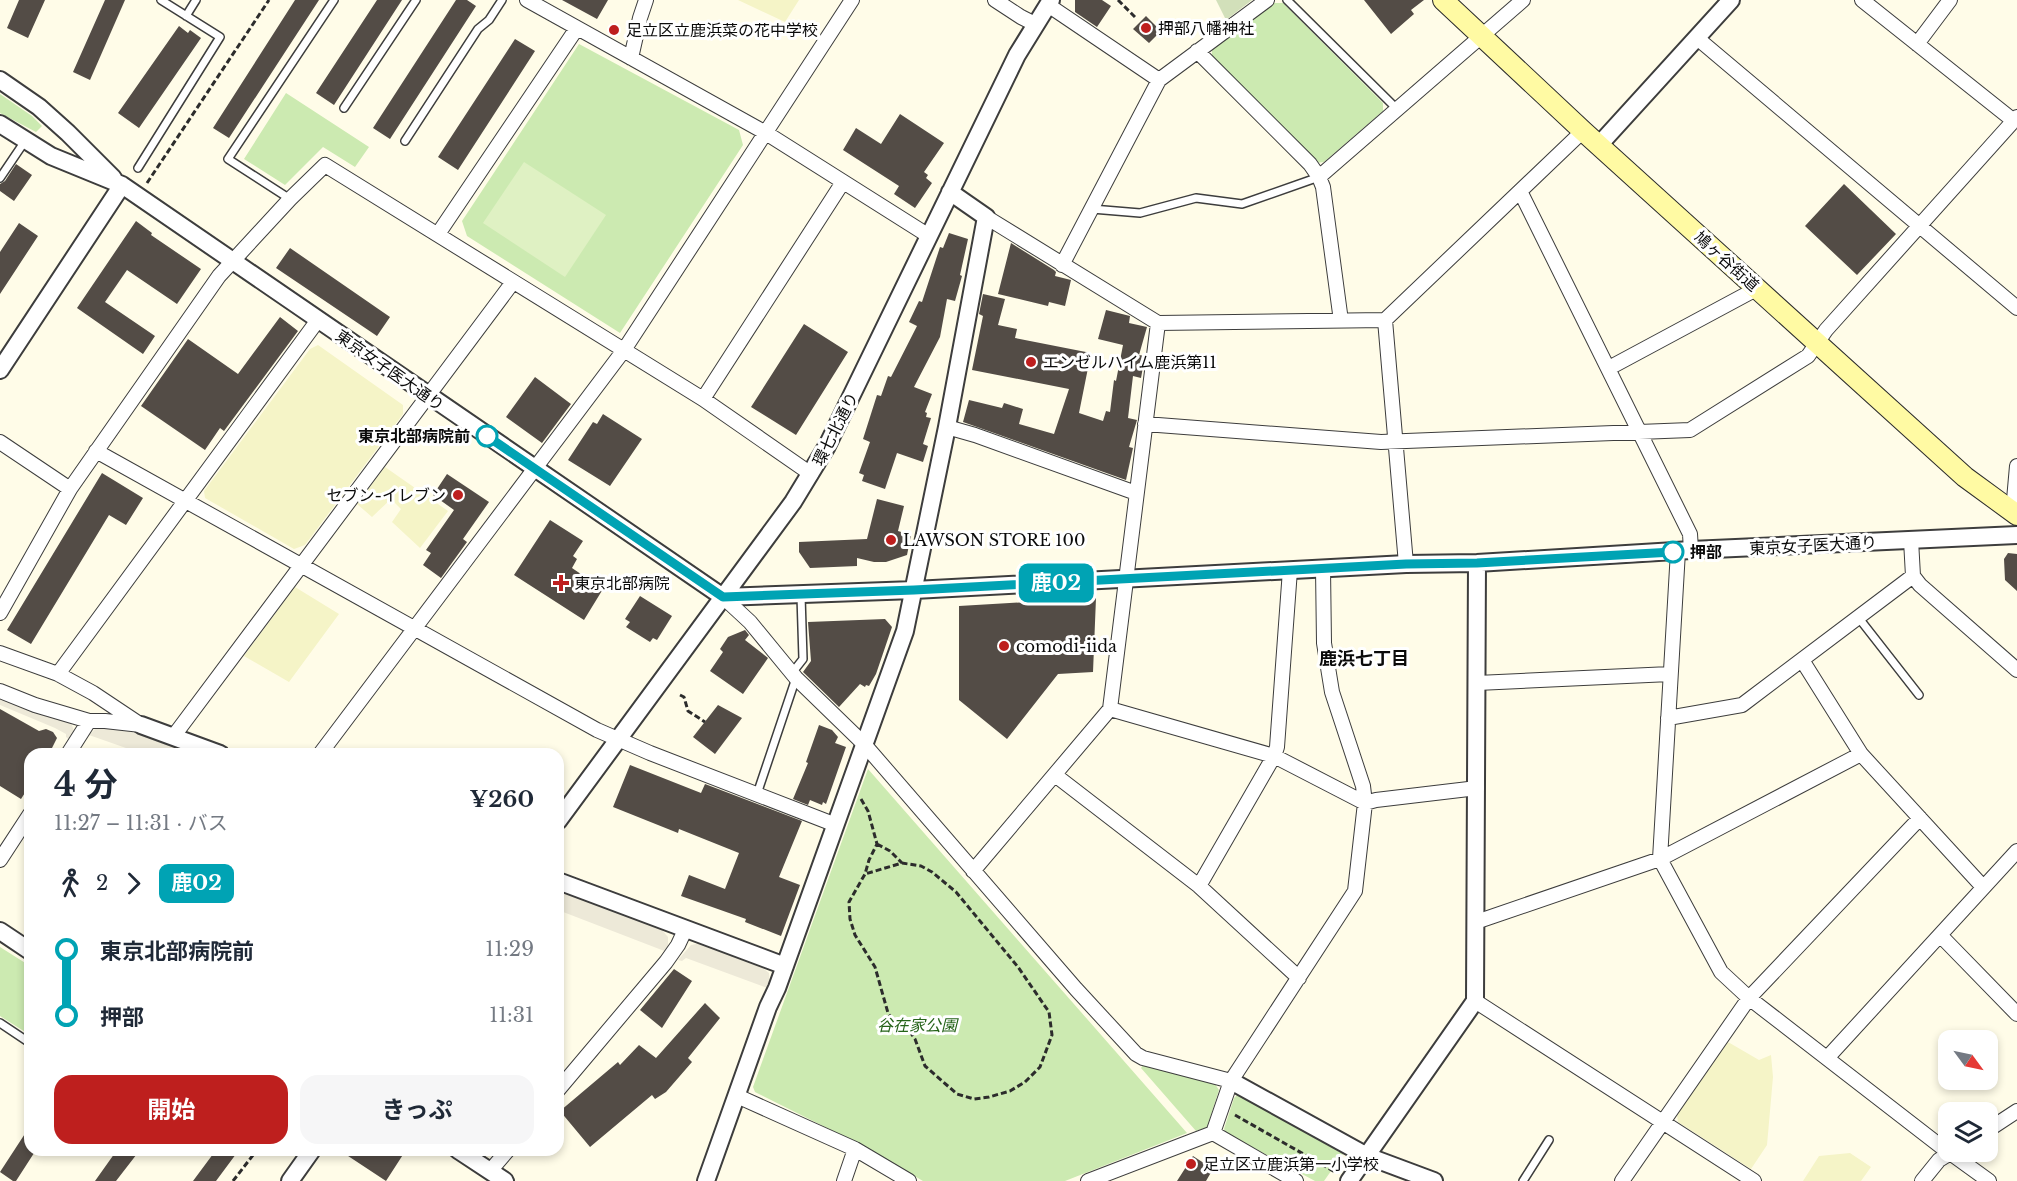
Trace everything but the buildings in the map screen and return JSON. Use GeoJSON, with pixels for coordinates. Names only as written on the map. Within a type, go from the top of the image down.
{"type":"FeatureCollection","features":[{"type":"Feature","properties":{"kind":"main road","name":"鳩ヶ谷街道"},"geometry":{"type":"LineString","coordinates":[[1443,0],[1583,131],[1965,477],[2015,513]]}},
{"type":"Feature","properties":{"kind":"street"},"geometry":{"type":"LineString","coordinates":[[527,0],[766,133],[929,236]]}},
{"type":"Feature","properties":{"kind":"street"},"geometry":{"type":"LineString","coordinates":[[632,58],[646,0]]}},
{"type":"Feature","properties":{"kind":"street"},"geometry":{"type":"LineString","coordinates":[[325,748],[624,350],[852,0]]}},
{"type":"Feature","properties":{"kind":"street"},"geometry":{"type":"LineString","coordinates":[[995,0],[1035,24]]}},
{"type":"Feature","properties":{"kind":"street"},"geometry":{"type":"LineString","coordinates":[[1062,265],[1159,80],[1267,0]]}},
{"type":"Feature","properties":{"kind":"street"},"geometry":{"type":"LineString","coordinates":[[1319,177],[1523,0]]}},
{"type":"Feature","properties":{"kind":"street"},"geometry":{"type":"LineString","coordinates":[[1599,145],[1731,0]]}},
{"type":"Feature","properties":{"kind":"street"},"geometry":{"type":"LineString","coordinates":[[1146,424],[1381,442],[1690,430],[1808,356],[1826,330],[2016,119],[1862,0]]}},
{"type":"Feature","properties":{"kind":"street"},"geometry":{"type":"LineString","coordinates":[[1917,44],[1950,0]]}},
{"type":"Feature","properties":{"kind":"street"},"geometry":{"type":"LineString","coordinates":[[1050,2],[1159,80]]}},
{"type":"Feature","properties":{"kind":"street","name":"環七北通り"},"geometry":{"type":"LineString","coordinates":[[564,814],[793,502],[811,474],[827,446],[1017,55],[1050,2]]}},
{"type":"Feature","properties":{"kind":"street"},"geometry":{"type":"LineString","coordinates":[[438,234],[577,28]]}},
{"type":"Feature","properties":{"kind":"street"},"geometry":{"type":"LineString","coordinates":[[1697,38],[2017,308]]}},
{"type":"Feature","properties":{"kind":"street"},"geometry":{"type":"LineString","coordinates":[[1197,51],[1310,164],[1319,177],[1323,187],[1341,321]]}},
{"type":"Feature","properties":{"kind":"street","name":"東京女子医大通り"},"geometry":{"type":"LineString","coordinates":[[0,80],[46,114],[120,184],[723,597],[914,590],[2017,535]]}},
{"type":"Feature","properties":{"kind":"street","name":"東京女子医大通り"},"geometry":{"type":"LineString","coordinates":[[0,124],[51,156],[120,184]]}},
{"type":"Feature","properties":{"kind":"street"},"geometry":{"type":"LineString","coordinates":[[950,192],[1062,265],[1158,323],[1385,320],[1583,131]]}},
{"type":"Feature","properties":{"kind":"street"},"geometry":{"type":"LineString","coordinates":[[0,613],[70,489],[219,276],[290,199],[326,165],[703,399],[811,474]]}},
{"type":"Feature","properties":{"kind":"street"},"geometry":{"type":"LineString","coordinates":[[703,399],[843,182]]}},
{"type":"Feature","properties":{"kind":"street"},"geometry":{"type":"LineString","coordinates":[[0,370],[120,184]]}},
{"type":"Feature","properties":{"kind":"street"},"geometry":{"type":"LineString","coordinates":[[1520,191],[1690,534],[1684,551],[1670,675],[1660,859],[1721,972],[1749,998],[1938,1143]]}},
{"type":"Feature","properties":{"kind":"street"},"geometry":{"type":"LineString","coordinates":[[706,1181],[905,631],[947,427],[986,217]]}},
{"type":"Feature","properties":{"kind":"street"},"geometry":{"type":"LineString","coordinates":[[173,737],[513,282]]}},
{"type":"Feature","properties":{"kind":"street"},"geometry":{"type":"LineString","coordinates":[[1609,368],[1758,288]]}},
{"type":"Feature","properties":{"kind":"street"},"geometry":{"type":"LineString","coordinates":[[58,674],[318,320]]}},
{"type":"Feature","properties":{"kind":"street"},"geometry":{"type":"LineString","coordinates":[[1385,320],[1406,564]]}},
{"type":"Feature","properties":{"kind":"street"},"geometry":{"type":"LineString","coordinates":[[973,871],[1110,709],[1158,323]]}},
{"type":"Feature","properties":{"kind":"street"},"geometry":{"type":"LineString","coordinates":[[947,427],[1136,493]]}},
{"type":"Feature","properties":{"kind":"street"},"geometry":{"type":"LineString","coordinates":[[0,442],[70,489]]}},
{"type":"Feature","properties":{"kind":"street"},"geometry":{"type":"LineString","coordinates":[[96,451],[597,730],[836,825]]}},
{"type":"Feature","properties":{"kind":"street"},"geometry":{"type":"LineString","coordinates":[[2015,513],[2017,466]]}},
{"type":"Feature","properties":{"kind":"street"},"geometry":{"type":"LineString","coordinates":[[1911,540],[1913,576],[1920,585],[2017,669]]}},
{"type":"Feature","properties":{"kind":"street"},"geometry":{"type":"LineString","coordinates":[[1344,1178],[1367,1156],[1475,1001],[1477,563]]}},
{"type":"Feature","properties":{"kind":"street"},"geometry":{"type":"LineString","coordinates":[[1088,1181],[1213,1133],[1232,1081],[1355,891],[1365,803],[1363,786],[1332,692],[1324,643],[1323,569]]}},
{"type":"Feature","properties":{"kind":"street"},"geometry":{"type":"LineString","coordinates":[[1199,886],[1277,747],[1290,570]]}},
{"type":"Feature","properties":{"kind":"street"},"geometry":{"type":"LineString","coordinates":[[1668,718],[1742,705],[1913,576]]}},
{"type":"Feature","properties":{"kind":"street"},"geometry":{"type":"LineString","coordinates":[[723,597],[750,622],[794,675],[864,744],[1076,989],[1136,1054],[1143,1058],[1232,1081],[1367,1156],[1434,1181]]}},
{"type":"Feature","properties":{"kind":"street"},"geometry":{"type":"LineString","coordinates":[[0,654],[58,674],[93,693],[141,725]]}},
{"type":"Feature","properties":{"kind":"street"},"geometry":{"type":"LineString","coordinates":[[1802,660],[1862,754],[1983,887]]}},
{"type":"Feature","properties":{"kind":"street"},"geometry":{"type":"LineString","coordinates":[[1477,683],[1670,675]]}},
{"type":"Feature","properties":{"kind":"street"},"geometry":{"type":"LineString","coordinates":[[0,691],[35,705],[89,721],[105,720],[141,725],[203,748]]}},
{"type":"Feature","properties":{"kind":"street"},"geometry":{"type":"LineString","coordinates":[[1110,709],[1274,756],[1365,803],[1477,788]]}},
{"type":"Feature","properties":{"kind":"street"},"geometry":{"type":"LineString","coordinates":[[72,748],[89,721]]}},
{"type":"Feature","properties":{"kind":"street"},"geometry":{"type":"LineString","coordinates":[[1476,922],[1660,859],[1862,754]]}},
{"type":"Feature","properties":{"kind":"street"},"geometry":{"type":"LineString","coordinates":[[1055,775],[1199,886],[1299,978]]}},
{"type":"Feature","properties":{"kind":"street"},"geometry":{"type":"LineString","coordinates":[[1622,1181],[1749,998],[1920,818]]}},
{"type":"Feature","properties":{"kind":"street"},"geometry":{"type":"LineString","coordinates":[[0,860],[24,823]]}},
{"type":"Feature","properties":{"kind":"street"},"geometry":{"type":"LineString","coordinates":[[1827,1057],[2017,851]]}},
{"type":"Feature","properties":{"kind":"street"},"geometry":{"type":"LineString","coordinates":[[564,883],[785,966]]}},
{"type":"Feature","properties":{"kind":"street"},"geometry":{"type":"LineString","coordinates":[[564,1083],[666,962],[685,930]]}},
{"type":"Feature","properties":{"kind":"street"},"geometry":{"type":"LineString","coordinates":[[0,932],[24,947]]}},
{"type":"Feature","properties":{"kind":"street"},"geometry":{"type":"LineString","coordinates":[[1940,934],[2017,1014]]}},
{"type":"Feature","properties":{"kind":"street"},"geometry":{"type":"LineString","coordinates":[[1475,1001],[1754,1181]]}},
{"type":"Feature","properties":{"kind":"street"},"geometry":{"type":"LineString","coordinates":[[736,1096],[855,1149],[909,1181]]}},
{"type":"Feature","properties":{"kind":"street"},"geometry":{"type":"LineString","coordinates":[[1998,1123],[2017,1111]]}},
{"type":"Feature","properties":{"kind":"street"},"geometry":{"type":"LineString","coordinates":[[1213,1133],[1296,1181]]}},
{"type":"Feature","properties":{"kind":"street"},"geometry":{"type":"LineString","coordinates":[[844,1181],[855,1149]]}},
{"type":"Feature","properties":{"kind":"street"},"geometry":{"type":"LineString","coordinates":[[290,1181],[308,1156]]}},
{"type":"Feature","properties":{"kind":"street"},"geometry":{"type":"LineString","coordinates":[[467,1156],[505,1181]]}},
{"type":"Feature","properties":{"kind":"street"},"geometry":{"type":"LineString","coordinates":[[490,1171],[502,1156]]}},
{"type":"Feature","properties":{"kind":"street"},"geometry":{"type":"LineString","coordinates":[[1922,1181],[1938,1161]]}},
{"type":"Feature","properties":{"kind":"street"},"geometry":{"type":"LineString","coordinates":[[1963,1162],[1989,1181]]}},
{"type":"Feature","properties":{"kind":"lane"},"geometry":{"type":"LineString","coordinates":[[138,168],[220,37],[160,0]]}},
{"type":"Feature","properties":{"kind":"lane"},"geometry":{"type":"LineString","coordinates":[[186,16],[196,0]]}},
{"type":"Feature","properties":{"kind":"lane"},"geometry":{"type":"LineString","coordinates":[[290,199],[228,159],[334,0]]}},
{"type":"Feature","properties":{"kind":"lane"},"geometry":{"type":"LineString","coordinates":[[344,108],[416,0]]}},
{"type":"Feature","properties":{"kind":"lane"},"geometry":{"type":"LineString","coordinates":[[405,141],[478,29],[489,20],[501,0]]}},
{"type":"Feature","properties":{"kind":"lane"},"geometry":{"type":"LineString","coordinates":[[1287,0],[1398,110]]}},
{"type":"Feature","properties":{"kind":"lane"},"geometry":{"type":"LineString","coordinates":[[0,178],[25,141]]}},
{"type":"Feature","properties":{"kind":"lane"},"geometry":{"type":"LineString","coordinates":[[1092,209],[1140,213],[1196,198],[1242,204],[1319,177]]}},
{"type":"Feature","properties":{"kind":"lane"},"geometry":{"type":"LineString","coordinates":[[757,794],[794,675],[803,659],[801,595]]}},
{"type":"Feature","properties":{"kind":"lane"},"geometry":{"type":"LineString","coordinates":[[1858,617],[1919,695]]}},
{"type":"Feature","properties":{"kind":"lane"},"geometry":{"type":"LineString","coordinates":[[0,1023],[24,1039]]}},
{"type":"Feature","properties":{"kind":"lane"},"geometry":{"type":"LineString","coordinates":[[1523,1181],[1549,1140]]}},
{"type":"Feature","properties":{"kind":"path"},"geometry":{"type":"LineString","coordinates":[[147,183],[268,0]]}},
{"type":"Feature","properties":{"kind":"path"},"geometry":{"type":"LineString","coordinates":[[1118,0],[1137,19]]}},
{"type":"Feature","properties":{"kind":"path"},"geometry":{"type":"LineString","coordinates":[[680,695],[684,698],[688,711],[705,722]]}},
{"type":"Feature","properties":{"kind":"path"},"geometry":{"type":"LineString","coordinates":[[857,792],[868,811],[877,844],[865,874],[849,902],[850,920],[855,935],[875,967],[888,1013],[896,1024],[910,1032],[915,1039],[925,1066],[957,1094],[974,1099],[1010,1091],[1025,1082],[1040,1067],[1052,1035],[1049,1012],[1018,967],[956,892],[932,872],[921,866],[902,863],[865,874]]}},
{"type":"Feature","properties":{"kind":"path"},"geometry":{"type":"LineString","coordinates":[[877,844],[890,850],[902,863]]}},
{"type":"Feature","properties":{"kind":"path"},"geometry":{"type":"LineString","coordinates":[[1235,1115],[1344,1178]]}},
{"type":"Feature","properties":{"kind":"path"},"geometry":{"type":"LineString","coordinates":[[233,1181],[252,1156]]}},
{"type":"Feature","properties":{"kind":"green space"},"geometry":{"type":"Polygon","coordinates":[[[738,0],[799,0],[785,22],[738,0]]]}},
{"type":"Feature","properties":{"kind":"green space"},"geometry":{"type":"Polygon","coordinates":[[[1216,0],[1252,0],[1226,20],[1216,0]]]}},
{"type":"Feature","properties":{"kind":"green space"},"geometry":{"type":"Polygon","coordinates":[[[1274,3],[1283,3],[1383,103],[1383,111],[1324,162],[1316,163],[1212,56],[1212,49],[1274,3]]]}},
{"type":"Feature","properties":{"kind":"green space"},"geometry":{"type":"Polygon","coordinates":[[[579,44],[739,130],[743,145],[620,333],[467,236],[462,221],[579,44]]]}},
{"type":"Feature","properties":{"kind":"green space"},"geometry":{"type":"Polygon","coordinates":[[[286,93],[369,147],[355,167],[323,147],[285,185],[244,159],[286,93]]]}},
{"type":"Feature","properties":{"kind":"green space"},"geometry":{"type":"Polygon","coordinates":[[[0,94],[32,116],[42,126],[36,132],[0,113],[0,94]]]}},
{"type":"Feature","properties":{"kind":"green space"},"geometry":{"type":"Polygon","coordinates":[[[524,162],[606,215],[565,277],[483,223],[524,162]]]}},
{"type":"Feature","properties":{"kind":"green space"},"geometry":{"type":"Polygon","coordinates":[[[318,345],[403,405],[403,414],[305,545],[294,549],[205,498],[204,491],[310,349],[318,345]]]}},
{"type":"Feature","properties":{"kind":"green space"},"geometry":{"type":"Polygon","coordinates":[[[385,467],[448,511],[420,548],[392,522],[401,509],[391,499],[372,517],[357,504],[385,467]]]}},
{"type":"Feature","properties":{"kind":"green space"},"geometry":{"type":"Polygon","coordinates":[[[295,587],[339,614],[289,682],[244,656],[295,587]]]}},
{"type":"Feature","properties":{"kind":"green space","name":"谷在家公園"},"geometry":{"type":"Polygon","coordinates":[[[868,769],[1187,1133],[1065,1181],[923,1181],[863,1146],[755,1092],[753,1087],[868,769]]]}},
{"type":"Feature","properties":{"kind":"green space"},"geometry":{"type":"Polygon","coordinates":[[[0,947],[24,962],[24,1031],[0,1016],[0,947]]]}},
{"type":"Feature","properties":{"kind":"green space"},"geometry":{"type":"Polygon","coordinates":[[[1728,1042],[1759,1060],[1771,1055],[1773,1077],[1767,1145],[1751,1169],[1678,1122],[1677,1115],[1728,1042]]]}},
{"type":"Feature","properties":{"kind":"green space"},"geometry":{"type":"Polygon","coordinates":[[[1143,1065],[1215,1084],[1219,1090],[1207,1127],[1196,1131],[1141,1068],[1143,1065]]]}},
{"type":"Feature","properties":{"kind":"green space"},"geometry":{"type":"Polygon","coordinates":[[[1237,1095],[1343,1154],[1324,1181],[1315,1181],[1226,1133],[1224,1129],[1237,1095]]]}},
{"type":"Feature","properties":{"kind":"green space"},"geometry":{"type":"Polygon","coordinates":[[[1850,1153],[1871,1167],[1861,1181],[1803,1181],[1819,1156],[1850,1153]]]}},
{"type":"Feature","properties":{"kind":"shaded area"},"geometry":{"type":"Polygon","coordinates":[[[0,698],[21,708],[71,723],[75,733],[71,741],[66,734],[55,728],[0,705],[0,698]]]}},
{"type":"Feature","properties":{"kind":"shaded area"},"geometry":{"type":"Polygon","coordinates":[[[97,727],[114,727],[177,748],[126,748],[89,735],[97,727]]]}},
{"type":"Feature","properties":{"kind":"shaded area"},"geometry":{"type":"Polygon","coordinates":[[[564,892],[661,929],[668,937],[667,952],[564,912],[564,892]]]}},
{"type":"Feature","properties":{"kind":"shaded area"},"geometry":{"type":"Polygon","coordinates":[[[696,944],[764,969],[769,973],[770,989],[686,958],[682,961],[678,960],[691,945],[696,944]]]}},
{"type":"Feature","properties":{"kind":"bus line","name":"鹿02"},"geometry":{"type":"LineString","coordinates":[[487,436],[723,597],[914,590],[1673,552]]}},
{"type":"Feature","properties":{"kind":"place","name":"押部八幡神社"},"geometry":{"type":"Point","coordinates":[1146,28]}},
{"type":"Feature","properties":{"kind":"place","name":"足立区立鹿浜菜の花中学校"},"geometry":{"type":"Point","coordinates":[614,30]}},
{"type":"Feature","properties":{"kind":"place","name":"エンゼルハイム鹿浜第11"},"geometry":{"type":"Point","coordinates":[1031,362]}},
{"type":"Feature","properties":{"kind":"place","name":"東京北部病院前"},"geometry":{"type":"Point","coordinates":[487,436]}},
{"type":"Feature","properties":{"kind":"place","name":"セブン-イレブン"},"geometry":{"type":"Point","coordinates":[458,495]}},
{"type":"Feature","properties":{"kind":"place","name":"LAWSON STORE 100"},"geometry":{"type":"Point","coordinates":[891,540]}},
{"type":"Feature","properties":{"kind":"place","name":"押部"},"geometry":{"type":"Point","coordinates":[1673,552]}},
{"type":"Feature","properties":{"kind":"place","name":"東京北部病院"},"geometry":{"type":"Point","coordinates":[561,583]}},
{"type":"Feature","properties":{"kind":"place","name":"comodi-iida"},"geometry":{"type":"Point","coordinates":[1004,646]}},
{"type":"Feature","properties":{"kind":"place","name":"足立区立鹿浜第一小学校"},"geometry":{"type":"Point","coordinates":[1191,1164]}},
{"type":"Feature","properties":{"kind":"district","name":"鹿浜七丁目"},"geometry":{"type":"Point","coordinates":[1364,659]}}]}
